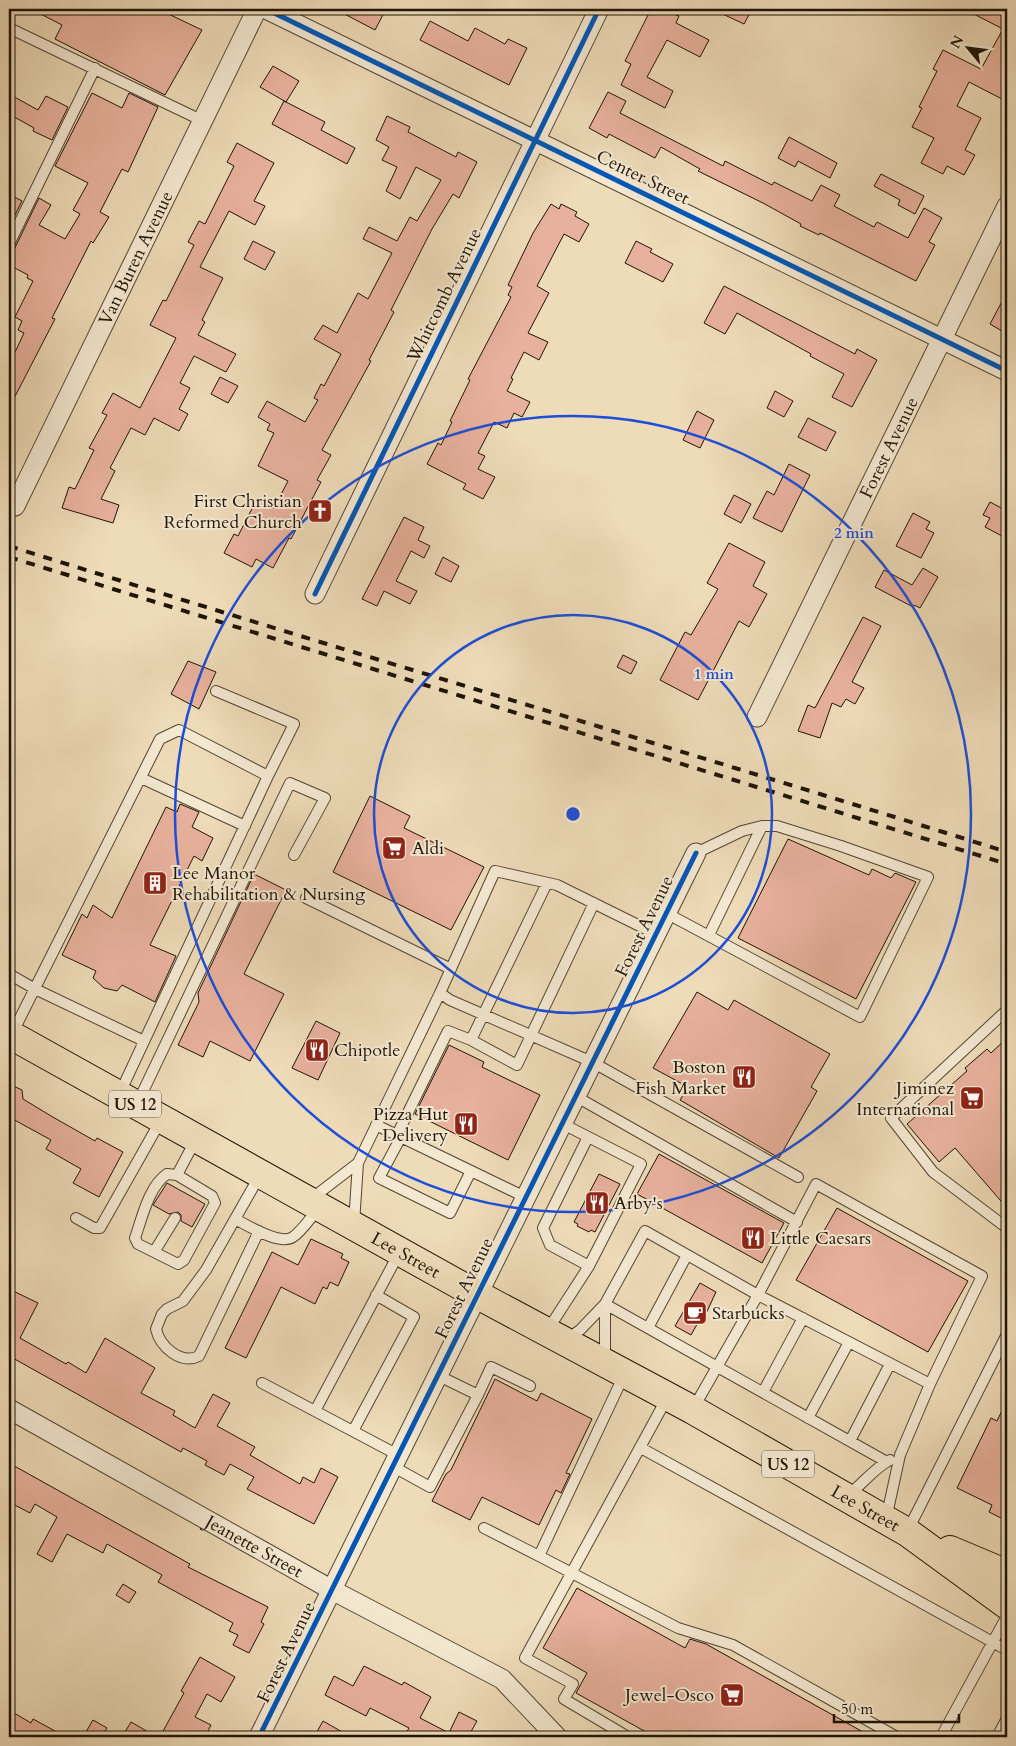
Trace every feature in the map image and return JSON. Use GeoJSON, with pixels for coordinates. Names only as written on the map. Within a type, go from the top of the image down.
{"type":"FeatureCollection","features":[{"type":"Feature","properties":{"kind":"main road","name":"Lee Street"},"geometry":{"type":"LineString","coordinates":[[10,1034],[476,1294],[692,1410],[897,1526],[1007,1574]]}},
{"type":"Feature","properties":{"kind":"main road","name":"Lee Street"},"geometry":{"type":"LineString","coordinates":[[897,1526],[1007,1605]]}},
{"type":"Feature","properties":{"kind":"street","name":"Van Buren Avenue"},"geometry":{"type":"LineString","coordinates":[[12,505],[257,9]]}},
{"type":"Feature","properties":{"kind":"street","name":"Center Street"},"geometry":{"type":"LineString","coordinates":[[266,9],[1007,371]]}},
{"type":"Feature","properties":{"kind":"street","name":"Whitcomb Avenue"},"geometry":{"type":"LineString","coordinates":[[315,594],[599,9]]}},
{"type":"Feature","properties":{"kind":"street","name":"Forest Avenue"},"geometry":{"type":"LineString","coordinates":[[757,716],[1007,206]]}},
{"type":"Feature","properties":{"kind":"street","name":"Forest Avenue"},"geometry":{"type":"LineString","coordinates":[[259,1737],[476,1294],[696,853]]}},
{"type":"Feature","properties":{"kind":"street","name":"Jeanette Street"},"geometry":{"type":"LineString","coordinates":[[9,1409],[332,1590],[502,1679],[557,1737]]}},
{"type":"Feature","properties":{"kind":"lane"},"geometry":{"type":"LineString","coordinates":[[9,28],[203,121]]}},
{"type":"Feature","properties":{"kind":"lane"},"geometry":{"type":"LineString","coordinates":[[9,244],[95,68]]}},
{"type":"Feature","properties":{"kind":"lane"},"geometry":{"type":"LineString","coordinates":[[128,1100],[144,1041],[244,826],[294,724],[216,690]]}},
{"type":"Feature","properties":{"kind":"lane"},"geometry":{"type":"LineString","coordinates":[[10,1034],[35,989],[160,740],[179,730],[268,776]]}},
{"type":"Feature","properties":{"kind":"lane"},"geometry":{"type":"LineString","coordinates":[[141,778],[244,826]]}},
{"type":"Feature","properties":{"kind":"lane"},"geometry":{"type":"LineString","coordinates":[[128,1100],[290,783],[325,798],[294,855]]}},
{"type":"Feature","properties":{"kind":"lane"},"geometry":{"type":"LineString","coordinates":[[709,936],[762,826]]}},
{"type":"Feature","properties":{"kind":"lane"},"geometry":{"type":"LineString","coordinates":[[666,912],[860,1017],[928,877],[777,826],[762,826],[742,831],[696,853]]}},
{"type":"Feature","properties":{"kind":"lane"},"geometry":{"type":"LineString","coordinates":[[235,1219],[280,1240],[292,1238],[314,1204],[358,1163],[440,993],[495,871],[557,885],[656,934]]}},
{"type":"Feature","properties":{"kind":"lane"},"geometry":{"type":"LineString","coordinates":[[471,1040],[546,882]]}},
{"type":"Feature","properties":{"kind":"lane"},"geometry":{"type":"LineString","coordinates":[[306,898],[451,969]]}},
{"type":"Feature","properties":{"kind":"lane"},"geometry":{"type":"LineString","coordinates":[[471,1171],[450,1213],[379,1178],[448,1031],[471,1040],[517,1065],[594,903]]}},
{"type":"Feature","properties":{"kind":"lane"},"geometry":{"type":"LineString","coordinates":[[9,974],[35,989],[144,1041]]}},
{"type":"Feature","properties":{"kind":"lane"},"geometry":{"type":"LineString","coordinates":[[440,993],[592,1062],[798,1177]]}},
{"type":"Feature","properties":{"kind":"lane"},"geometry":{"type":"LineString","coordinates":[[1007,1010],[891,1118],[933,1172],[1007,1228]]}},
{"type":"Feature","properties":{"kind":"lane"},"geometry":{"type":"LineString","coordinates":[[575,1096],[796,1222]]}},
{"type":"Feature","properties":{"kind":"lane"},"geometry":{"type":"LineString","coordinates":[[76,1218],[94,1228],[100,1228],[162,1119]]}},
{"type":"Feature","properties":{"kind":"lane"},"geometry":{"type":"LineString","coordinates":[[555,1336],[641,1164],[562,1123]]}},
{"type":"Feature","properties":{"kind":"lane"},"geometry":{"type":"LineString","coordinates":[[376,1126],[525,1197]]}},
{"type":"Feature","properties":{"kind":"lane"},"geometry":{"type":"LineString","coordinates":[[588,1137],[543,1228],[550,1245],[589,1266]]}},
{"type":"Feature","properties":{"kind":"lane"},"geometry":{"type":"LineString","coordinates":[[177,1175],[196,1138]]}},
{"type":"Feature","properties":{"kind":"lane"},"geometry":{"type":"LineString","coordinates":[[354,1226],[358,1163]]}},
{"type":"Feature","properties":{"kind":"lane"},"geometry":{"type":"LineString","coordinates":[[168,1174],[177,1175],[212,1196],[215,1203],[184,1260],[178,1264],[154,1252],[136,1241],[135,1238],[146,1208],[160,1182],[168,1174]]}},
{"type":"Feature","properties":{"kind":"lane"},"geometry":{"type":"LineString","coordinates":[[259,1231],[199,1356],[192,1360],[187,1359],[162,1345],[156,1329],[158,1321],[168,1309],[183,1301],[206,1270],[261,1174]]}},
{"type":"Feature","properties":{"kind":"lane"},"geometry":{"type":"LineString","coordinates":[[692,1410],[758,1295],[816,1184],[982,1276],[930,1384],[900,1455],[897,1526]]}},
{"type":"Feature","properties":{"kind":"lane"},"geometry":{"type":"LineString","coordinates":[[188,1195],[194,1185]]}},
{"type":"Feature","properties":{"kind":"lane"},"geometry":{"type":"LineString","coordinates":[[154,1252],[175,1218]]}},
{"type":"Feature","properties":{"kind":"lane"},"geometry":{"type":"LineString","coordinates":[[555,1336],[580,1330],[605,1304],[645,1231],[758,1295],[930,1384]]}},
{"type":"Feature","properties":{"kind":"lane"},"geometry":{"type":"LineString","coordinates":[[315,1411],[400,1251]]}},
{"type":"Feature","properties":{"kind":"lane"},"geometry":{"type":"LineString","coordinates":[[648,1328],[687,1255]]}},
{"type":"Feature","properties":{"kind":"lane"},"geometry":{"type":"LineString","coordinates":[[353,1431],[414,1317],[376,1295]]}},
{"type":"Feature","properties":{"kind":"lane"},"geometry":{"type":"LineString","coordinates":[[605,1304],[887,1462]]}},
{"type":"Feature","properties":{"kind":"lane"},"geometry":{"type":"LineString","coordinates":[[539,1556],[615,1369],[605,1304]]}},
{"type":"Feature","properties":{"kind":"lane"},"geometry":{"type":"LineString","coordinates":[[763,1392],[803,1318]]}},
{"type":"Feature","properties":{"kind":"lane"},"geometry":{"type":"LineString","coordinates":[[897,1526],[1007,1334]]}},
{"type":"Feature","properties":{"kind":"lane"},"geometry":{"type":"LineString","coordinates":[[808,1418],[849,1342]]}},
{"type":"Feature","properties":{"kind":"lane"},"geometry":{"type":"LineString","coordinates":[[850,1441],[890,1364]]}},
{"type":"Feature","properties":{"kind":"lane"},"geometry":{"type":"LineString","coordinates":[[262,1383],[353,1431],[430,1487],[478,1396],[491,1367],[530,1386]]}},
{"type":"Feature","properties":{"kind":"lane"},"geometry":{"type":"LineString","coordinates":[[437,1375],[478,1396]]}},
{"type":"Feature","properties":{"kind":"lane"},"geometry":{"type":"LineString","coordinates":[[628,1737],[564,1699],[573,1684],[526,1658],[667,1397]]}},
{"type":"Feature","properties":{"kind":"lane"},"geometry":{"type":"LineString","coordinates":[[641,1448],[1007,1650]]}},
{"type":"Feature","properties":{"kind":"lane"},"geometry":{"type":"LineString","coordinates":[[845,1497],[863,1484],[879,1466],[900,1455]]}},
{"type":"Feature","properties":{"kind":"lane"},"geometry":{"type":"LineString","coordinates":[[484,1528],[678,1628],[733,1645],[897,1737]]}},
{"type":"Feature","properties":{"kind":"lane"},"geometry":{"type":"LineString","coordinates":[[941,1737],[994,1643],[1007,1616]]}},
{"type":"Feature","properties":{"kind":"lane"},"geometry":{"type":"LineString","coordinates":[[997,1737],[1007,1718]]}},
{"type":"Feature","properties":{"kind":"building"},"geometry":{"type":"Polygon","coordinates":[[[31,9],[158,9],[202,30],[165,95],[55,39],[62,25],[31,9]]]}},
{"type":"Feature","properties":{"kind":"building"},"geometry":{"type":"Polygon","coordinates":[[[335,9],[386,9],[375,30],[335,9]]]}},
{"type":"Feature","properties":{"kind":"building"},"geometry":{"type":"Polygon","coordinates":[[[651,9],[679,9],[676,15],[679,16],[676,23],[709,40],[700,57],[667,40],[647,77],[673,91],[665,108],[621,85],[631,64],[625,61],[651,9]]]}},
{"type":"Feature","properties":{"kind":"building"},"geometry":{"type":"Polygon","coordinates":[[[712,9],[752,9],[744,24],[712,9]]]}},
{"type":"Feature","properties":{"kind":"building"},"geometry":{"type":"Polygon","coordinates":[[[964,9],[1007,9],[1007,88],[1002,99],[969,82],[957,106],[981,118],[965,150],[975,155],[964,175],[947,166],[943,174],[921,163],[934,138],[912,127],[922,108],[919,107],[937,71],[933,69],[943,50],[981,69],[1003,29],[964,9]]]}},
{"type":"Feature","properties":{"kind":"building"},"geometry":{"type":"Polygon","coordinates":[[[430,21],[468,41],[475,28],[505,44],[508,39],[527,48],[509,85],[420,40],[430,21]]]}},
{"type":"Feature","properties":{"kind":"building"},"geometry":{"type":"Polygon","coordinates":[[[273,66],[299,81],[286,102],[260,87],[273,66]]]}},
{"type":"Feature","properties":{"kind":"building"},"geometry":{"type":"Polygon","coordinates":[[[608,92],[626,101],[620,113],[723,166],[725,161],[772,185],[774,182],[812,201],[821,185],[840,195],[834,206],[874,227],[877,222],[908,238],[924,208],[942,218],[929,242],[935,245],[916,281],[820,233],[819,235],[800,226],[801,224],[763,203],[698,171],[700,169],[661,147],[655,158],[609,134],[607,138],[589,128],[608,92]]]}},
{"type":"Feature","properties":{"kind":"building"},"geometry":{"type":"Polygon","coordinates":[[[92,93],[122,108],[129,93],[158,107],[128,172],[122,169],[100,212],[109,217],[93,243],[91,241],[52,318],[55,319],[9,408],[9,365],[24,333],[18,330],[22,321],[15,317],[33,281],[27,278],[28,275],[9,265],[9,260],[39,198],[51,205],[39,225],[65,239],[80,214],[73,210],[88,183],[55,166],[92,93]]]}},
{"type":"Feature","properties":{"kind":"building"},"geometry":{"type":"Polygon","coordinates":[[[9,94],[38,110],[46,96],[68,107],[52,140],[33,131],[34,128],[9,114],[9,94]]]}},
{"type":"Feature","properties":{"kind":"building"},"geometry":{"type":"Polygon","coordinates":[[[284,101],[325,122],[321,130],[355,148],[347,164],[272,124],[284,101]]]}},
{"type":"Feature","properties":{"kind":"building"},"geometry":{"type":"Polygon","coordinates":[[[387,116],[410,127],[408,132],[456,157],[458,152],[477,162],[459,198],[453,194],[432,229],[391,310],[394,312],[369,360],[371,361],[322,450],[331,455],[317,480],[321,482],[291,539],[289,538],[273,568],[256,559],[252,567],[224,553],[234,534],[238,536],[257,499],[274,508],[288,481],[258,466],[274,433],[267,430],[270,424],[258,417],[267,401],[305,422],[318,400],[314,398],[321,384],[324,386],[341,354],[314,339],[323,325],[337,333],[358,293],[368,299],[392,253],[363,239],[369,227],[397,241],[410,217],[417,221],[441,180],[416,167],[400,199],[386,191],[397,167],[382,160],[389,147],[376,140],[387,116]]]}},
{"type":"Feature","properties":{"kind":"building"},"geometry":{"type":"Polygon","coordinates":[[[789,137],[837,163],[830,178],[798,161],[795,167],[778,158],[789,137]]]}},
{"type":"Feature","properties":{"kind":"building"},"geometry":{"type":"Polygon","coordinates":[[[237,143],[274,163],[254,201],[265,206],[255,225],[229,211],[200,267],[223,278],[202,320],[205,322],[198,335],[236,354],[226,372],[194,356],[180,383],[190,388],[179,409],[188,414],[179,431],[154,418],[145,435],[131,428],[110,468],[115,471],[101,499],[119,505],[113,523],[62,508],[69,487],[75,489],[94,450],[89,448],[107,415],[102,413],[113,393],[140,408],[176,338],[150,325],[163,300],[166,301],[194,245],[188,242],[199,221],[205,224],[234,166],[227,162],[237,143]]]}},
{"type":"Feature","properties":{"kind":"building"},"geometry":{"type":"Polygon","coordinates":[[[881,174],[924,196],[915,214],[898,205],[900,200],[874,186],[881,174]]]}},
{"type":"Feature","properties":{"kind":"building"},"geometry":{"type":"Polygon","coordinates":[[[9,194],[22,201],[13,219],[9,217],[9,194]]]}},
{"type":"Feature","properties":{"kind":"building"},"geometry":{"type":"Polygon","coordinates":[[[551,204],[559,209],[561,204],[577,212],[575,216],[589,224],[579,242],[564,234],[537,286],[549,293],[528,333],[548,342],[539,360],[524,352],[511,378],[513,379],[507,391],[530,402],[522,417],[514,413],[507,428],[494,422],[478,453],[485,456],[478,469],[495,477],[483,499],[463,489],[466,484],[427,464],[438,443],[441,445],[452,422],[450,421],[470,380],[468,379],[511,297],[508,295],[512,287],[508,285],[533,233],[551,204]]]}},
{"type":"Feature","properties":{"kind":"building"},"geometry":{"type":"Polygon","coordinates":[[[253,241],[275,252],[265,270],[244,259],[253,241]]]}},
{"type":"Feature","properties":{"kind":"building"},"geometry":{"type":"Polygon","coordinates":[[[636,241],[652,249],[650,252],[673,264],[663,282],[625,263],[636,241]]]}},
{"type":"Feature","properties":{"kind":"building"},"geometry":{"type":"Polygon","coordinates":[[[724,286],[855,354],[857,349],[877,360],[852,407],[832,397],[844,374],[810,356],[811,354],[737,313],[725,334],[704,323],[724,286]]]}},
{"type":"Feature","properties":{"kind":"building"},"geometry":{"type":"Polygon","coordinates":[[[1007,292],[1007,334],[990,324],[1007,292]]]}},
{"type":"Feature","properties":{"kind":"building"},"geometry":{"type":"Polygon","coordinates":[[[220,377],[238,386],[228,403],[211,394],[220,377]]]}},
{"type":"Feature","properties":{"kind":"building"},"geometry":{"type":"Polygon","coordinates":[[[775,391],[793,401],[784,417],[767,408],[775,391]]]}},
{"type":"Feature","properties":{"kind":"building"},"geometry":{"type":"Polygon","coordinates":[[[697,411],[714,420],[700,448],[683,440],[697,411]]]}},
{"type":"Feature","properties":{"kind":"building"},"geometry":{"type":"Polygon","coordinates":[[[808,418],[836,432],[826,451],[798,437],[808,418]]]}},
{"type":"Feature","properties":{"kind":"building"},"geometry":{"type":"Polygon","coordinates":[[[789,464],[810,475],[782,532],[753,518],[767,491],[774,495],[789,464]]]}},
{"type":"Feature","properties":{"kind":"building"},"geometry":{"type":"Polygon","coordinates":[[[734,495],[751,504],[741,523],[724,514],[734,495]]]}},
{"type":"Feature","properties":{"kind":"building"},"geometry":{"type":"Polygon","coordinates":[[[990,502],[1007,511],[1007,526],[1002,536],[985,527],[990,518],[983,515],[990,502]]]}},
{"type":"Feature","properties":{"kind":"building"},"geometry":{"type":"Polygon","coordinates":[[[913,513],[930,522],[926,529],[934,533],[921,558],[896,546],[913,513]]]}},
{"type":"Feature","properties":{"kind":"building"},"geometry":{"type":"Polygon","coordinates":[[[404,517],[424,527],[418,540],[430,546],[424,558],[411,551],[396,581],[417,591],[410,604],[384,591],[377,606],[362,599],[404,517]]]}},
{"type":"Feature","properties":{"kind":"building"},"geometry":{"type":"Polygon","coordinates":[[[729,543],[765,562],[753,586],[767,594],[749,627],[739,621],[698,700],[660,680],[685,632],[691,635],[718,589],[707,583],[729,543]]]}},
{"type":"Feature","properties":{"kind":"building"},"geometry":{"type":"Polygon","coordinates":[[[443,557],[459,566],[451,582],[435,574],[443,557]]]}},
{"type":"Feature","properties":{"kind":"building"},"geometry":{"type":"Polygon","coordinates":[[[923,568],[938,577],[920,608],[914,605],[913,607],[875,587],[884,570],[912,585],[923,568]]]}},
{"type":"Feature","properties":{"kind":"building"},"geometry":{"type":"Polygon","coordinates":[[[863,617],[881,626],[852,682],[864,688],[855,704],[846,699],[841,707],[832,703],[820,738],[798,731],[808,705],[815,708],[863,617]]]}},
{"type":"Feature","properties":{"kind":"building"},"geometry":{"type":"Polygon","coordinates":[[[623,655],[637,662],[631,674],[617,667],[623,655]]]}},
{"type":"Feature","properties":{"kind":"building"},"geometry":{"type":"Polygon","coordinates":[[[188,661],[216,672],[199,709],[171,694],[188,661]]]}},
{"type":"Feature","properties":{"kind":"building","name":"Aldi"},"geometry":{"type":"Polygon","coordinates":[[[370,796],[410,816],[404,828],[484,867],[451,930],[333,872],[370,796]]]}},
{"type":"Feature","properties":{"kind":"building","name":"Lee Manor Rehabilitation & Nursing"},"geometry":{"type":"Polygon","coordinates":[[[180,804],[199,812],[192,827],[213,838],[202,861],[194,856],[150,945],[176,956],[155,1002],[122,985],[117,991],[104,988],[93,978],[96,971],[62,955],[82,914],[87,918],[93,905],[112,918],[166,807],[177,812],[180,804]]]}},
{"type":"Feature","properties":{"kind":"building"},"geometry":{"type":"Polygon","coordinates":[[[788,839],[869,875],[872,869],[891,878],[895,873],[916,882],[856,999],[738,938],[788,839]]]}},
{"type":"Feature","properties":{"kind":"building"},"geometry":{"type":"Polygon","coordinates":[[[254,874],[286,890],[244,974],[284,994],[250,1061],[210,1041],[203,1057],[178,1045],[199,1002],[198,993],[254,874]]]}},
{"type":"Feature","properties":{"kind":"building","name":"Boston Fish Market"},"geometry":{"type":"Polygon","coordinates":[[[697,992],[728,1010],[734,1000],[830,1054],[811,1087],[817,1091],[779,1158],[680,1100],[688,1087],[653,1068],[697,992]]]}},
{"type":"Feature","properties":{"kind":"building","name":"Chipotle"},"geometry":{"type":"Polygon","coordinates":[[[316,1021],[340,1033],[318,1080],[292,1068],[316,1021]]]}},
{"type":"Feature","properties":{"kind":"building","name":"Jiminez International"},"geometry":{"type":"Polygon","coordinates":[[[1007,1038],[1007,1208],[955,1148],[939,1162],[907,1124],[967,1071],[965,1068],[987,1049],[991,1053],[1007,1038]]]}},
{"type":"Feature","properties":{"kind":"building"},"geometry":{"type":"Polygon","coordinates":[[[449,1045],[484,1062],[482,1067],[540,1095],[508,1160],[415,1114],[449,1045]]]}},
{"type":"Feature","properties":{"kind":"building"},"geometry":{"type":"Polygon","coordinates":[[[9,1084],[22,1090],[23,1099],[51,1116],[95,1141],[97,1138],[123,1152],[99,1197],[73,1183],[81,1169],[46,1149],[51,1140],[9,1117],[9,1084]]]}},
{"type":"Feature","properties":{"kind":"building"},"geometry":{"type":"Polygon","coordinates":[[[659,1154],[784,1223],[762,1263],[637,1194],[659,1154]]]}},
{"type":"Feature","properties":{"kind":"building","name":"Arby's"},"geometry":{"type":"Polygon","coordinates":[[[599,1174],[620,1184],[595,1232],[591,1230],[589,1232],[577,1226],[578,1224],[574,1222],[599,1174]]]}},
{"type":"Feature","properties":{"kind":"building"},"geometry":{"type":"Polygon","coordinates":[[[167,1183],[205,1204],[192,1227],[181,1221],[181,1215],[178,1212],[169,1214],[153,1205],[167,1183]]]}},
{"type":"Feature","properties":{"kind":"building"},"geometry":{"type":"Polygon","coordinates":[[[837,1208],[968,1281],[928,1352],[796,1280],[837,1208]]]}},
{"type":"Feature","properties":{"kind":"building"},"geometry":{"type":"Polygon","coordinates":[[[311,1239],[343,1254],[341,1258],[349,1262],[338,1286],[330,1282],[327,1289],[323,1287],[315,1304],[281,1287],[246,1358],[225,1348],[272,1252],[298,1265],[311,1239]]]}},
{"type":"Feature","properties":{"kind":"building","name":"Starbucks"},"geometry":{"type":"Polygon","coordinates":[[[700,1283],[716,1292],[703,1320],[700,1319],[691,1335],[675,1326],[700,1283]]]}},
{"type":"Feature","properties":{"kind":"building"},"geometry":{"type":"Polygon","coordinates":[[[9,1289],[38,1303],[20,1338],[86,1373],[105,1338],[155,1368],[141,1393],[175,1411],[173,1415],[195,1428],[213,1394],[230,1403],[217,1426],[255,1447],[250,1455],[300,1484],[303,1477],[314,1483],[321,1468],[338,1477],[314,1524],[247,1489],[254,1477],[230,1464],[224,1475],[205,1465],[207,1461],[183,1448],[181,1452],[11,1357],[9,1360],[9,1289]]]}},
{"type":"Feature","properties":{"kind":"building"},"geometry":{"type":"Polygon","coordinates":[[[495,1379],[537,1401],[541,1393],[592,1419],[566,1473],[570,1474],[561,1493],[556,1490],[539,1525],[482,1497],[470,1520],[432,1501],[446,1474],[451,1470],[495,1379]]]}},
{"type":"Feature","properties":{"kind":"building"},"geometry":{"type":"Polygon","coordinates":[[[1007,1400],[1007,1521],[989,1512],[992,1505],[957,1488],[991,1418],[997,1421],[1007,1400]]]}},
{"type":"Feature","properties":{"kind":"building"},"geometry":{"type":"Polygon","coordinates":[[[9,1463],[190,1564],[188,1567],[268,1607],[261,1622],[264,1624],[249,1653],[233,1645],[238,1635],[229,1631],[233,1623],[158,1582],[162,1575],[107,1544],[103,1553],[67,1534],[52,1562],[37,1554],[57,1517],[35,1504],[30,1513],[9,1502],[9,1463]]]}},
{"type":"Feature","properties":{"kind":"building"},"geometry":{"type":"Polygon","coordinates":[[[123,1584],[136,1592],[129,1603],[116,1595],[123,1584]]]}},
{"type":"Feature","properties":{"kind":"building"},"geometry":{"type":"Polygon","coordinates":[[[577,1588],[685,1648],[690,1639],[706,1644],[872,1737],[655,1737],[576,1693],[587,1673],[543,1648],[577,1588]]]}},
{"type":"Feature","properties":{"kind":"building"},"geometry":{"type":"Polygon","coordinates":[[[200,1657],[235,1677],[221,1702],[207,1694],[195,1717],[211,1725],[205,1737],[171,1737],[162,1733],[184,1693],[181,1691],[200,1657]]]}},
{"type":"Feature","properties":{"kind":"building"},"geometry":{"type":"Polygon","coordinates":[[[364,1666],[402,1685],[404,1682],[431,1697],[420,1718],[449,1733],[459,1712],[477,1721],[468,1737],[404,1737],[409,1728],[370,1708],[366,1716],[325,1695],[334,1676],[353,1686],[364,1666]]]}},
{"type":"Feature","properties":{"kind":"building"},"geometry":{"type":"Polygon","coordinates":[[[9,1710],[31,1723],[33,1719],[66,1737],[9,1737],[9,1710]]]}},
{"type":"Feature","properties":{"kind":"building"},"geometry":{"type":"Polygon","coordinates":[[[93,1720],[107,1728],[101,1737],[83,1737],[93,1720]]]}},
{"type":"Feature","properties":{"kind":"building"},"geometry":{"type":"Polygon","coordinates":[[[323,1721],[351,1737],[314,1737],[323,1721]]]}},
{"type":"Feature","properties":{"kind":"building"},"geometry":{"type":"Polygon","coordinates":[[[131,1722],[157,1737],[122,1737],[131,1722]]]}},
{"type":"Feature","properties":{"kind":"railway"},"geometry":{"type":"LineString","coordinates":[[9,546],[1007,852]]}},
{"type":"Feature","properties":{"kind":"railway"},"geometry":{"type":"LineString","coordinates":[[9,557],[1007,864]]}},
{"type":"Feature","properties":{"kind":"cycle path"},"geometry":{"type":"LineString","coordinates":[[266,9],[1007,371]]}},
{"type":"Feature","properties":{"kind":"cycle path"},"geometry":{"type":"LineString","coordinates":[[315,594],[599,9]]}},
{"type":"Feature","properties":{"kind":"cycle path"},"geometry":{"type":"LineString","coordinates":[[259,1737],[696,853]]}},
{"type":"Feature","properties":{"kind":"place","name":"First Christian Reformed Church"},"geometry":{"type":"Point","coordinates":[320,511]}},
{"type":"Feature","properties":{"kind":"place","name":"Aldi"},"geometry":{"type":"Point","coordinates":[394,848]}},
{"type":"Feature","properties":{"kind":"place","name":"Lee Manor Rehabilitation & Nursing"},"geometry":{"type":"Point","coordinates":[155,883]}},
{"type":"Feature","properties":{"kind":"place","name":"Chipotle"},"geometry":{"type":"Point","coordinates":[317,1050]}},
{"type":"Feature","properties":{"kind":"place","name":"Boston Fish Market"},"geometry":{"type":"Point","coordinates":[744,1077]}},
{"type":"Feature","properties":{"kind":"place","name":"Jiminez International"},"geometry":{"type":"Point","coordinates":[972,1098]}},
{"type":"Feature","properties":{"kind":"place","name":"Pizza Hut Delivery"},"geometry":{"type":"Point","coordinates":[466,1124]}},
{"type":"Feature","properties":{"kind":"place","name":"Arby's"},"geometry":{"type":"Point","coordinates":[597,1203]}},
{"type":"Feature","properties":{"kind":"place","name":"Little Caesars"},"geometry":{"type":"Point","coordinates":[753,1238]}},
{"type":"Feature","properties":{"kind":"place","name":"Starbucks"},"geometry":{"type":"Point","coordinates":[695,1313]}},
{"type":"Feature","properties":{"kind":"place","name":"Jewel-Osco"},"geometry":{"type":"Point","coordinates":[732,1695]}}]}
